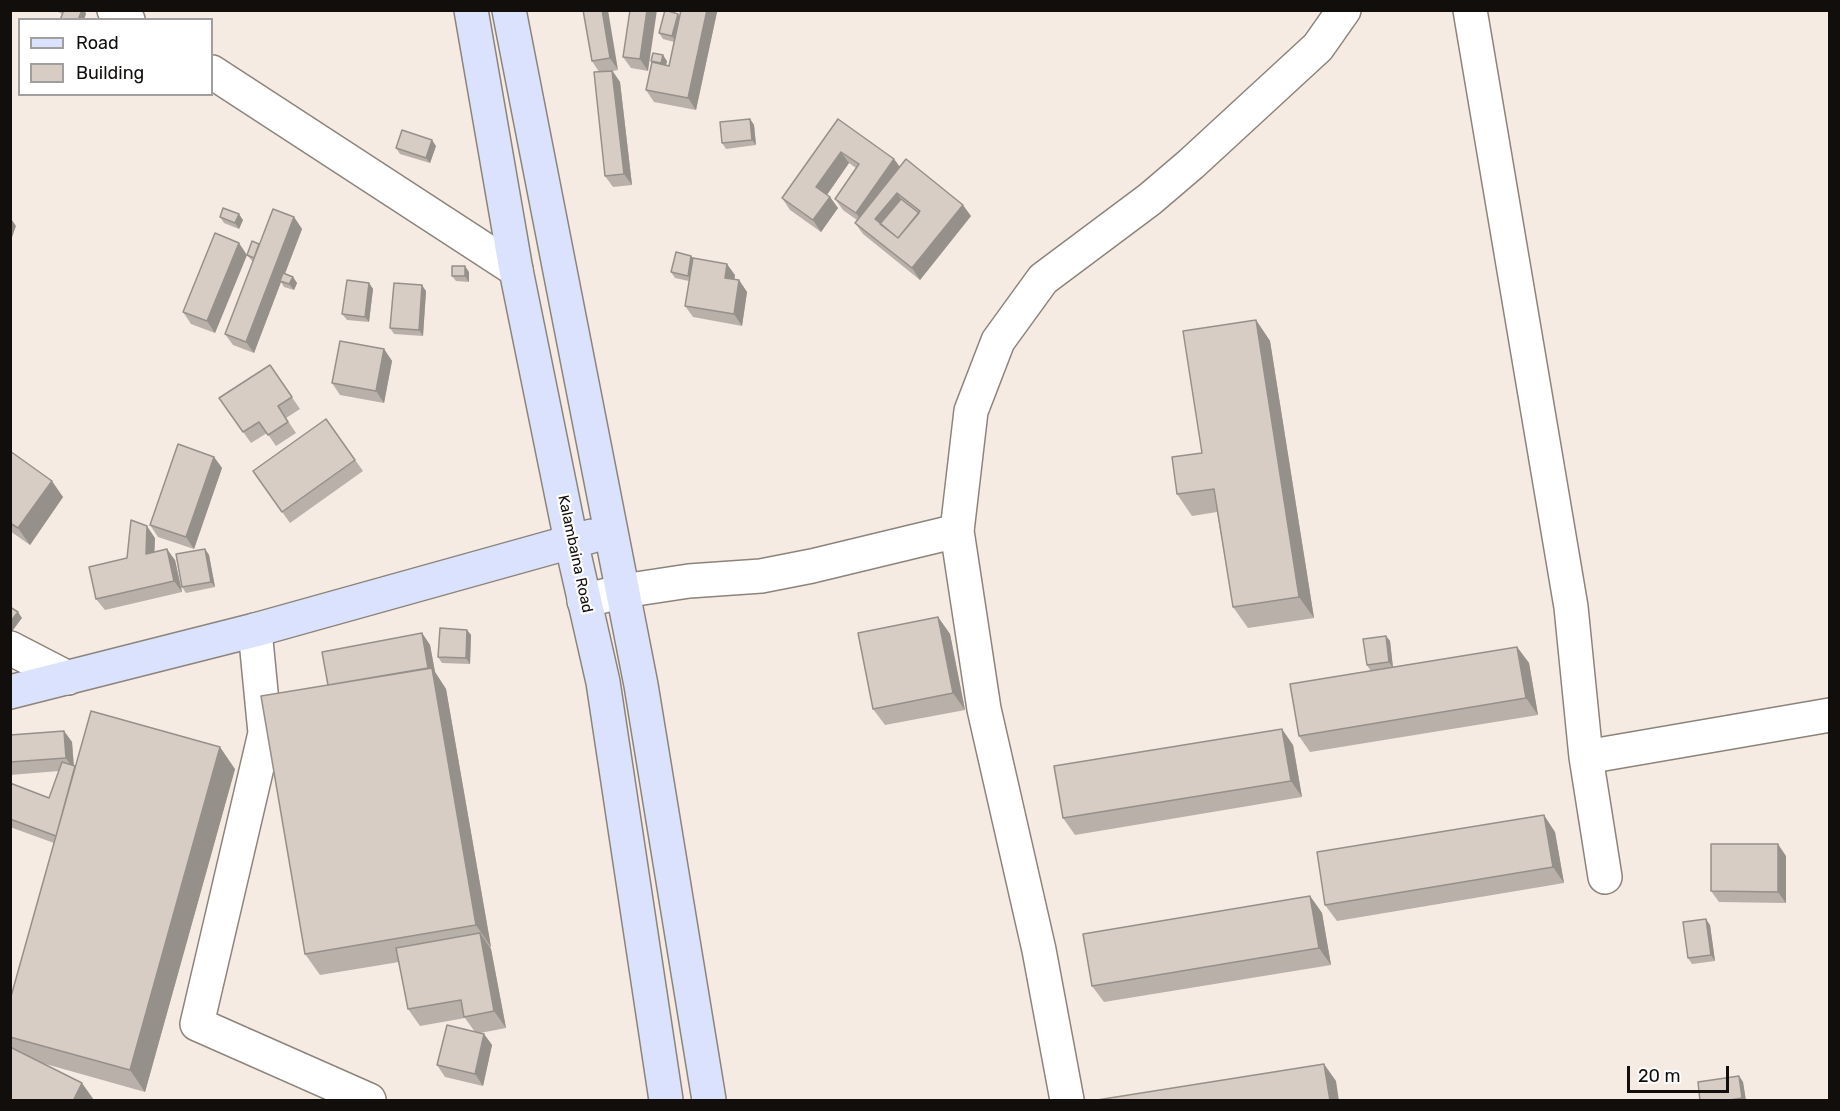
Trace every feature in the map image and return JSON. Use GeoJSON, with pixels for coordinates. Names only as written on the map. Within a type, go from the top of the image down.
{"type":"FeatureCollection","features":[{"type":"Feature","properties":{"kind":"main road","name":"Kalambaina Road"},"geometry":{"type":"LineString","coordinates":[[471,10],[516,270],[571,542],[603,682],[666,1101]]}},
{"type":"Feature","properties":{"kind":"main road"},"geometry":{"type":"LineString","coordinates":[[509,10],[641,685],[709,1101]]}},
{"type":"Feature","properties":{"kind":"main road"},"geometry":{"type":"LineString","coordinates":[[10,692],[255,630],[611,531]]}},
{"type":"Feature","properties":{"kind":"street"},"geometry":{"type":"LineString","coordinates":[[1067,1101],[1039,950],[984,709],[957,531],[972,411],[998,341],[1043,279],[1150,200],[1191,164],[1318,47],[1344,10]]}},
{"type":"Feature","properties":{"kind":"street"},"geometry":{"type":"LineString","coordinates":[[1470,10],[1571,607],[1586,757],[1605,877]]}},
{"type":"Feature","properties":{"kind":"street"},"geometry":{"type":"LineString","coordinates":[[213,73],[516,270]]}},
{"type":"Feature","properties":{"kind":"street"},"geometry":{"type":"LineString","coordinates":[[584,601],[623,591],[689,581],[762,576],[957,531]]}},
{"type":"Feature","properties":{"kind":"street"},"geometry":{"type":"LineString","coordinates":[[255,630],[265,733],[197,1024],[369,1101]]}},
{"type":"Feature","properties":{"kind":"street"},"geometry":{"type":"LineString","coordinates":[[10,648],[68,678]]}},
{"type":"Feature","properties":{"kind":"street"},"geometry":{"type":"LineString","coordinates":[[1586,757],[1830,715]]}},
{"type":"Feature","properties":{"kind":"building"},"geometry":{"type":"Polygon","coordinates":[[[64,10],[82,10],[79,18],[61,18],[64,10]]]}},
{"type":"Feature","properties":{"kind":"building"},"geometry":{"type":"Polygon","coordinates":[[[583,10],[602,10],[610,58],[592,61],[583,10]]]}},
{"type":"Feature","properties":{"kind":"building"},"geometry":{"type":"Polygon","coordinates":[[[630,10],[647,10],[640,59],[623,57],[630,10]]]}},
{"type":"Feature","properties":{"kind":"building"},"geometry":{"type":"Polygon","coordinates":[[[665,10],[678,14],[672,36],[659,33],[665,10]]]}},
{"type":"Feature","properties":{"kind":"building"},"geometry":{"type":"Polygon","coordinates":[[[681,10],[707,10],[688,98],[646,90],[652,62],[669,66],[681,10]]]}},
{"type":"Feature","properties":{"kind":"building"},"geometry":{"type":"Polygon","coordinates":[[[653,53],[663,55],[661,63],[651,61],[653,53]]]}},
{"type":"Feature","properties":{"kind":"building"},"geometry":{"type":"Polygon","coordinates":[[[612,71],[624,174],[605,176],[594,72],[612,71]]]}},
{"type":"Feature","properties":{"kind":"building"},"geometry":{"type":"Polygon","coordinates":[[[750,119],[752,140],[722,143],[720,122],[750,119]]]}},
{"type":"Feature","properties":{"kind":"building"},"geometry":{"type":"Polygon","coordinates":[[[838,119],[894,159],[856,213],[835,199],[859,164],[841,152],[816,187],[830,197],[813,220],[782,198],[838,119]]]}},
{"type":"Feature","properties":{"kind":"building"},"geometry":{"type":"Polygon","coordinates":[[[402,130],[432,140],[426,158],[396,148],[402,130]]]}},
{"type":"Feature","properties":{"kind":"building"},"geometry":{"type":"Polygon","coordinates":[[[906,159],[963,205],[912,268],[855,223],[906,159]],[[897,193],[875,219],[898,238],[920,211],[897,193]]]}},
{"type":"Feature","properties":{"kind":"building"},"geometry":{"type":"Polygon","coordinates":[[[901,199],[919,213],[898,238],[880,224],[901,199]]]}},
{"type":"Feature","properties":{"kind":"building"},"geometry":{"type":"Polygon","coordinates":[[[223,208],[239,214],[235,223],[220,217],[223,208]]]}},
{"type":"Feature","properties":{"kind":"building"},"geometry":{"type":"Polygon","coordinates":[[[273,209],[294,217],[246,342],[225,334],[273,209]]]}},
{"type":"Feature","properties":{"kind":"building"},"geometry":{"type":"Polygon","coordinates":[[[215,233],[239,243],[207,321],[183,312],[215,233]]]}},
{"type":"Feature","properties":{"kind":"building"},"geometry":{"type":"Polygon","coordinates":[[[252,241],[259,244],[254,258],[247,255],[252,241]]]}},
{"type":"Feature","properties":{"kind":"building"},"geometry":{"type":"Polygon","coordinates":[[[676,252],[691,256],[688,276],[671,272],[676,252]]]}},
{"type":"Feature","properties":{"kind":"building"},"geometry":{"type":"Polygon","coordinates":[[[693,258],[727,264],[725,278],[739,280],[734,314],[685,306],[693,258]]]}},
{"type":"Feature","properties":{"kind":"building"},"geometry":{"type":"Polygon","coordinates":[[[452,266],[465,266],[465,276],[452,276],[452,266]]]}},
{"type":"Feature","properties":{"kind":"building"},"geometry":{"type":"Polygon","coordinates":[[[283,273],[293,277],[289,284],[280,281],[283,273]]]}},
{"type":"Feature","properties":{"kind":"building"},"geometry":{"type":"Polygon","coordinates":[[[347,280],[369,283],[365,317],[342,314],[347,280]]]}},
{"type":"Feature","properties":{"kind":"building"},"geometry":{"type":"Polygon","coordinates":[[[394,283],[422,285],[419,330],[390,328],[394,283]]]}},
{"type":"Feature","properties":{"kind":"building"},"geometry":{"type":"Polygon","coordinates":[[[1256,320],[1299,597],[1233,607],[1214,489],[1177,494],[1172,457],[1202,453],[1183,331],[1256,320]]]}},
{"type":"Feature","properties":{"kind":"building"},"geometry":{"type":"Polygon","coordinates":[[[340,341],[384,349],[376,391],[332,383],[340,341]]]}},
{"type":"Feature","properties":{"kind":"building"},"geometry":{"type":"Polygon","coordinates":[[[270,365],[292,397],[278,406],[288,422],[268,435],[259,422],[243,432],[219,398],[270,365]]]}},
{"type":"Feature","properties":{"kind":"building"},"geometry":{"type":"Polygon","coordinates":[[[326,419],[355,460],[282,512],[253,471],[326,419]]]}},
{"type":"Feature","properties":{"kind":"building"},"geometry":{"type":"Polygon","coordinates":[[[178,444],[214,457],[186,537],[150,525],[178,444]]]}},
{"type":"Feature","properties":{"kind":"building"},"geometry":{"type":"Polygon","coordinates":[[[10,451],[52,481],[18,528],[10,523],[10,451]]]}},
{"type":"Feature","properties":{"kind":"building"},"geometry":{"type":"Polygon","coordinates":[[[131,520],[147,526],[146,554],[167,549],[174,581],[96,599],[89,567],[127,558],[131,520]]]}},
{"type":"Feature","properties":{"kind":"building"},"geometry":{"type":"Polygon","coordinates":[[[205,549],[211,582],[182,587],[176,554],[205,549]]]}},
{"type":"Feature","properties":{"kind":"building"},"geometry":{"type":"Polygon","coordinates":[[[10,607],[18,612],[10,622],[10,607]]]}},
{"type":"Feature","properties":{"kind":"building"},"geometry":{"type":"Polygon","coordinates":[[[938,617],[953,693],[873,709],[858,633],[938,617]]]}},
{"type":"Feature","properties":{"kind":"building"},"geometry":{"type":"Polygon","coordinates":[[[440,628],[467,630],[466,658],[438,657],[440,628]]]}},
{"type":"Feature","properties":{"kind":"building"},"geometry":{"type":"Polygon","coordinates":[[[422,633],[428,668],[328,685],[322,652],[422,633]]]}},
{"type":"Feature","properties":{"kind":"building"},"geometry":{"type":"Polygon","coordinates":[[[1386,636],[1389,662],[1367,665],[1363,639],[1386,636]]]}},
{"type":"Feature","properties":{"kind":"building"},"geometry":{"type":"Polygon","coordinates":[[[1517,647],[1526,698],[1299,736],[1290,684],[1517,647]]]}},
{"type":"Feature","properties":{"kind":"building"},"geometry":{"type":"Polygon","coordinates":[[[432,668],[476,925],[305,954],[261,696],[432,668]]]}},
{"type":"Feature","properties":{"kind":"building"},"geometry":{"type":"Polygon","coordinates":[[[91,711],[220,747],[130,1070],[10,1037],[10,1000],[91,711]]]}},
{"type":"Feature","properties":{"kind":"building"},"geometry":{"type":"Polygon","coordinates":[[[1282,729],[1291,781],[1063,818],[1054,766],[1282,729]]]}},
{"type":"Feature","properties":{"kind":"building"},"geometry":{"type":"Polygon","coordinates":[[[64,731],[66,758],[10,762],[10,735],[64,731]]]}},
{"type":"Feature","properties":{"kind":"building"},"geometry":{"type":"Polygon","coordinates":[[[62,762],[75,766],[56,836],[10,819],[10,783],[49,798],[62,762]]]}},
{"type":"Feature","properties":{"kind":"building"},"geometry":{"type":"Polygon","coordinates":[[[1544,815],[1553,867],[1325,905],[1317,852],[1544,815]]]}},
{"type":"Feature","properties":{"kind":"building"},"geometry":{"type":"Polygon","coordinates":[[[1711,844],[1778,844],[1778,892],[1711,891],[1711,844]]]}},
{"type":"Feature","properties":{"kind":"building"},"geometry":{"type":"Polygon","coordinates":[[[1310,896],[1319,948],[1092,986],[1083,934],[1310,896]]]}},
{"type":"Feature","properties":{"kind":"building"},"geometry":{"type":"Polygon","coordinates":[[[1706,919],[1711,955],[1688,958],[1683,922],[1706,919]]]}},
{"type":"Feature","properties":{"kind":"building"},"geometry":{"type":"Polygon","coordinates":[[[480,933],[494,1011],[464,1017],[461,1000],[408,1009],[396,948],[480,933]]]}},
{"type":"Feature","properties":{"kind":"building"},"geometry":{"type":"Polygon","coordinates":[[[447,1025],[484,1034],[475,1074],[437,1065],[447,1025]]]}},
{"type":"Feature","properties":{"kind":"building"},"geometry":{"type":"Polygon","coordinates":[[[10,1047],[82,1083],[73,1101],[10,1101],[10,1047]]]}},
{"type":"Feature","properties":{"kind":"building"},"geometry":{"type":"Polygon","coordinates":[[[1324,1064],[1330,1101],[1097,1100],[1324,1064]]]}},
{"type":"Feature","properties":{"kind":"building"},"geometry":{"type":"Polygon","coordinates":[[[1739,1076],[1742,1098],[1700,1101],[1698,1082],[1739,1076]]]}}]}
